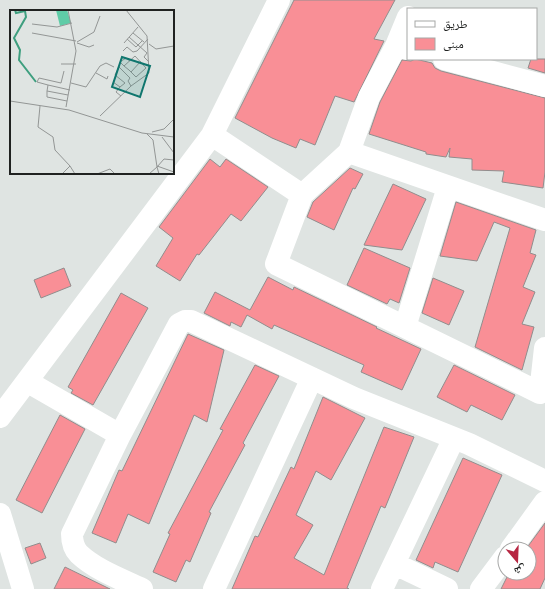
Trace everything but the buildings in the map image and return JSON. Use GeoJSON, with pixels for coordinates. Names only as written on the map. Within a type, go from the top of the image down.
{"type":"FeatureCollection","features":[{"type":"Feature","properties":{"kind":"street"},"geometry":{"type":"LineString","coordinates":[[0,417],[28,382],[212,135],[279,0]]}},
{"type":"Feature","properties":{"kind":"street"},"geometry":{"type":"LineString","coordinates":[[407,22],[402,48],[369,97],[349,152],[302,196],[276,264],[540,393],[545,348]]}},
{"type":"Feature","properties":{"kind":"street"},"geometry":{"type":"LineString","coordinates":[[448,60],[545,86]]}},
{"type":"Feature","properties":{"kind":"street"},"geometry":{"type":"LineString","coordinates":[[212,135],[302,196]]}},
{"type":"Feature","properties":{"kind":"street"},"geometry":{"type":"LineString","coordinates":[[349,152],[545,220]]}},
{"type":"Feature","properties":{"kind":"street"},"geometry":{"type":"LineString","coordinates":[[405,327],[448,187]]}},
{"type":"Feature","properties":{"kind":"street"},"geometry":{"type":"LineString","coordinates":[[142,589],[103,570],[78,554],[72,543],[72,534],[120,435],[179,324],[185,321],[191,321],[354,398],[454,438],[545,481]]}},
{"type":"Feature","properties":{"kind":"street"},"geometry":{"type":"LineString","coordinates":[[214,589],[312,378]]}},
{"type":"Feature","properties":{"kind":"street"},"geometry":{"type":"LineString","coordinates":[[28,382],[120,435]]}},
{"type":"Feature","properties":{"kind":"street"},"geometry":{"type":"LineString","coordinates":[[382,589],[454,438]]}},
{"type":"Feature","properties":{"kind":"street"},"geometry":{"type":"LineString","coordinates":[[516,541],[545,502]]}},
{"type":"Feature","properties":{"kind":"street"},"geometry":{"type":"LineString","coordinates":[[0,514],[23,589]]}},
{"type":"Feature","properties":{"kind":"street"},"geometry":{"type":"LineString","coordinates":[[395,564],[447,589]]}},
{"type":"Feature","properties":{"kind":"street"},"geometry":{"type":"LineString","coordinates":[[481,589],[497,568]]}}]}
